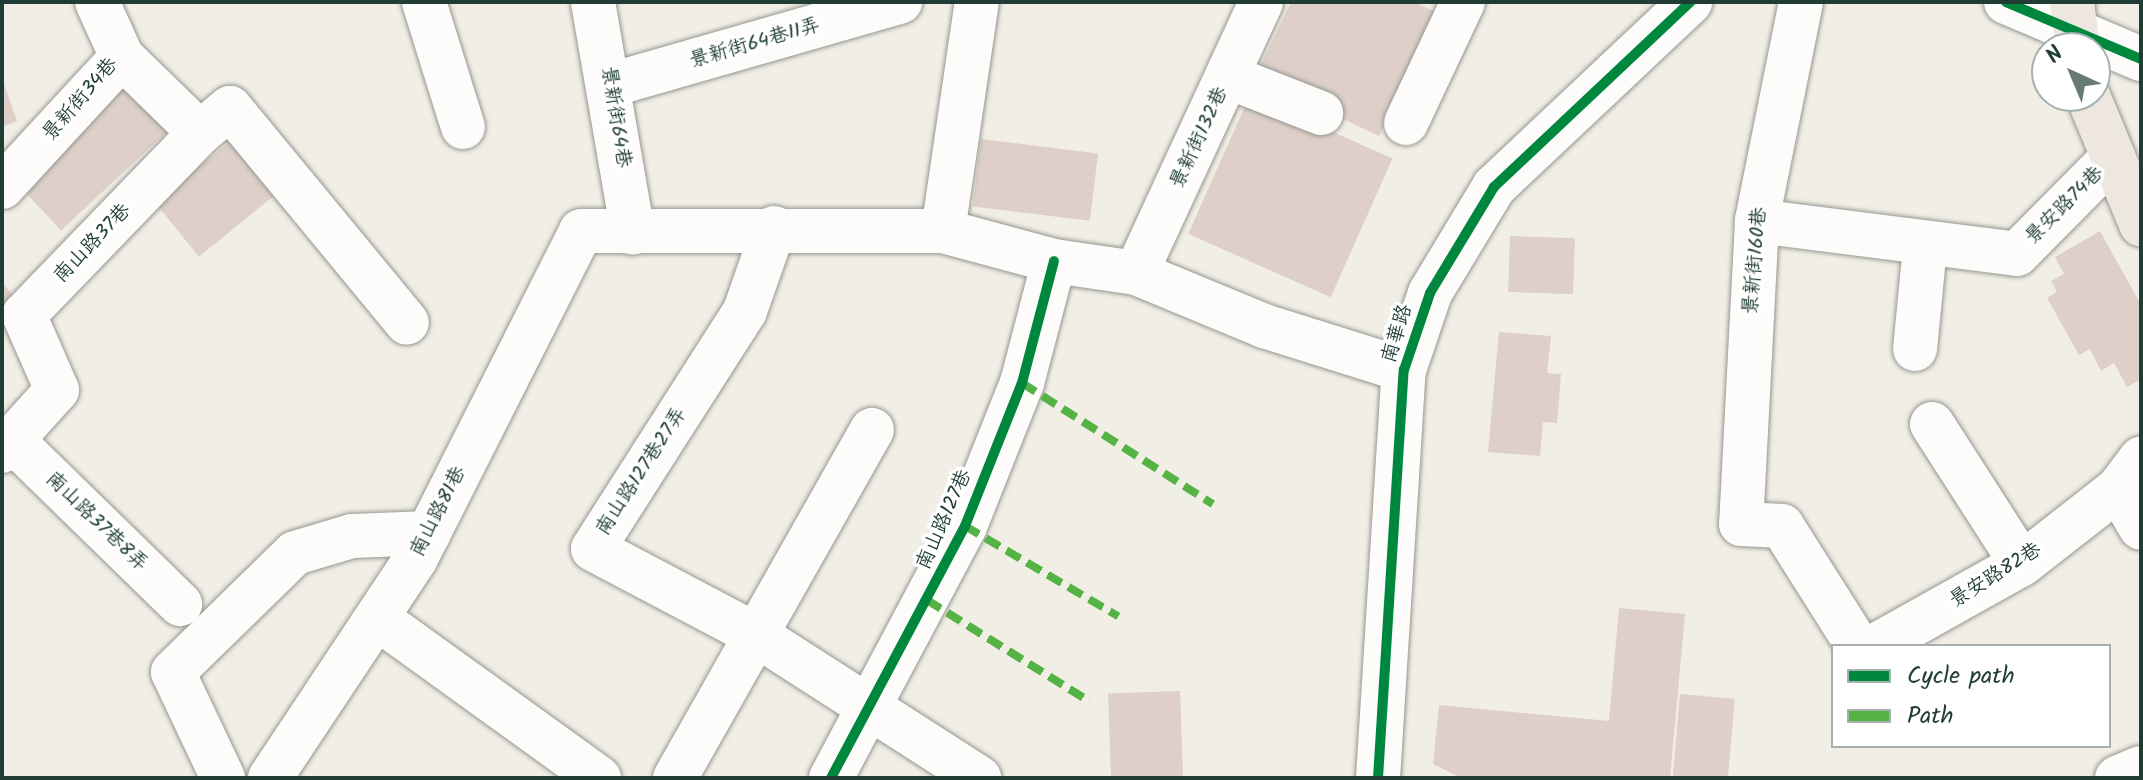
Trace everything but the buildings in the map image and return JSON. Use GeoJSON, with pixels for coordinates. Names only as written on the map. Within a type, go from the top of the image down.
{"type":"FeatureCollection","features":[{"type":"Feature","properties":{"kind":"main road"},"geometry":{"type":"LineString","coordinates":[[2094,112],[2110,160],[2141,224]]}},
{"type":"Feature","properties":{"kind":"street","name":"景新街34巷"},"geometry":{"type":"LineString","coordinates":[[2,187],[122,57],[97,2]]}},
{"type":"Feature","properties":{"kind":"street"},"geometry":{"type":"LineString","coordinates":[[424,2],[463,127]]}},
{"type":"Feature","properties":{"kind":"street","name":"景新街64巷"},"geometry":{"type":"LineString","coordinates":[[593,2],[610,85],[633,233]]}},
{"type":"Feature","properties":{"kind":"street","name":"景新街64巷11弄"},"geometry":{"type":"LineString","coordinates":[[610,85],[900,2]]}},
{"type":"Feature","properties":{"kind":"street"},"geometry":{"type":"LineString","coordinates":[[943,231],[977,2]]}},
{"type":"Feature","properties":{"kind":"street","name":"景新街132巷"},"geometry":{"type":"LineString","coordinates":[[1136,273],[1261,2]]}},
{"type":"Feature","properties":{"kind":"street"},"geometry":{"type":"LineString","coordinates":[[1406,123],[1463,2]]}},
{"type":"Feature","properties":{"kind":"street","name":"南華路"},"geometry":{"type":"LineString","coordinates":[[1378,778],[1404,370],[1430,293],[1494,187],[1690,2]]}},
{"type":"Feature","properties":{"kind":"street","name":"景新街160巷"},"geometry":{"type":"LineString","coordinates":[[1801,2],[1757,221],[1741,524],[1782,526],[1857,644]]}},
{"type":"Feature","properties":{"kind":"street"},"geometry":{"type":"LineString","coordinates":[[2006,2],[2075,27],[2141,59]]}},
{"type":"Feature","properties":{"kind":"street"},"geometry":{"type":"LineString","coordinates":[[122,57],[200,133]]}},
{"type":"Feature","properties":{"kind":"street"},"geometry":{"type":"LineString","coordinates":[[1229,77],[1321,113]]}},
{"type":"Feature","properties":{"kind":"street","name":"南山路37巷"},"geometry":{"type":"LineString","coordinates":[[7,446],[57,390],[13,305],[230,108],[407,323]]}},
{"type":"Feature","properties":{"kind":"street","name":"景安路74巷"},"geometry":{"type":"LineString","coordinates":[[1757,221],[1925,247],[2017,254],[2110,160]]}},
{"type":"Feature","properties":{"kind":"street"},"geometry":{"type":"LineString","coordinates":[[633,233],[774,228],[943,231],[1054,261],[1136,273],[1264,326],[1404,370]]}},
{"type":"Feature","properties":{"kind":"street","name":"南山路127巷27弄"},"geometry":{"type":"LineString","coordinates":[[774,228],[745,311],[593,549],[758,636],[979,778]]}},
{"type":"Feature","properties":{"kind":"street","name":"南山路81巷"},"geometry":{"type":"LineString","coordinates":[[272,777],[429,533],[581,231],[633,233]]}},
{"type":"Feature","properties":{"kind":"street"},"geometry":{"type":"LineString","coordinates":[[1915,349],[1925,247]]}},
{"type":"Feature","properties":{"kind":"street","name":"南山路127巷"},"geometry":{"type":"LineString","coordinates":[[831,778],[872,710],[965,526],[1022,383],[1054,261]]}},
{"type":"Feature","properties":{"kind":"street"},"geometry":{"type":"LineString","coordinates":[[1932,424],[2022,564]]}},
{"type":"Feature","properties":{"kind":"street"},"geometry":{"type":"LineString","coordinates":[[675,778],[872,430]]}},
{"type":"Feature","properties":{"kind":"street","name":"南山路37巷8弄"},"geometry":{"type":"LineString","coordinates":[[7,446],[180,604]]}},
{"type":"Feature","properties":{"kind":"street"},"geometry":{"type":"LineString","coordinates":[[2130,474],[2141,528]]}},
{"type":"Feature","properties":{"kind":"street","name":"景安路82巷"},"geometry":{"type":"LineString","coordinates":[[1879,644],[2022,564],[2130,474]]}},
{"type":"Feature","properties":{"kind":"street"},"geometry":{"type":"LineString","coordinates":[[223,778],[173,672],[295,553],[352,536],[429,533]]}},
{"type":"Feature","properties":{"kind":"street"},"geometry":{"type":"LineString","coordinates":[[377,618],[599,778]]}},
{"type":"Feature","properties":{"kind":"street"},"geometry":{"type":"LineString","coordinates":[[2117,778],[2141,768]]}},
{"type":"Feature","properties":{"kind":"marked path"},"geometry":{"type":"LineString","coordinates":[[1022,383],[1213,504]]}},
{"type":"Feature","properties":{"kind":"marked path"},"geometry":{"type":"LineString","coordinates":[[965,526],[1118,616]]}},
{"type":"Feature","properties":{"kind":"marked path"},"geometry":{"type":"LineString","coordinates":[[927,600],[1090,702]]}},
{"type":"Feature","properties":{"kind":"cycle path"},"geometry":{"type":"LineString","coordinates":[[1378,778],[1404,370],[1430,293],[1494,187],[1690,2]]}},
{"type":"Feature","properties":{"kind":"cycle path"},"geometry":{"type":"LineString","coordinates":[[2006,2],[2141,59]]}},
{"type":"Feature","properties":{"kind":"cycle path"},"geometry":{"type":"LineString","coordinates":[[831,778],[965,526],[1022,383],[1054,261]]}}]}
